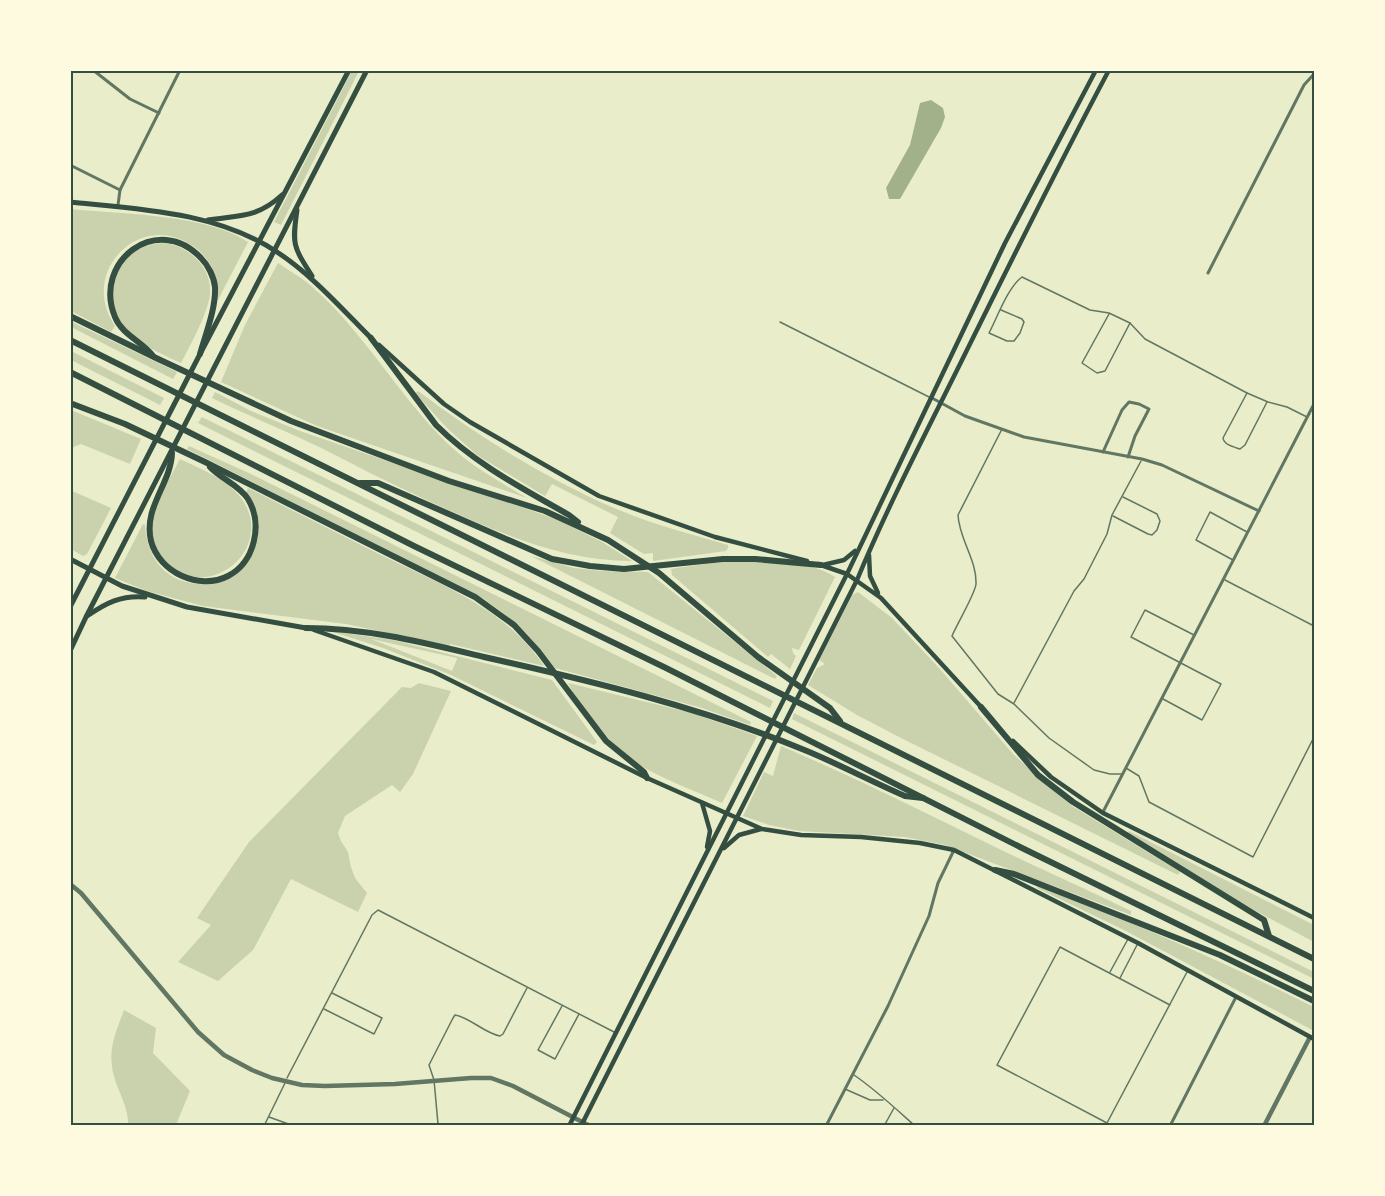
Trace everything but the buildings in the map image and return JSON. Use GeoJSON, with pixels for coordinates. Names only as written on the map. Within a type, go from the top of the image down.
{"type":"FeatureCollection","features":[{"type":"Feature","properties":{"kind":"highway"},"geometry":{"type":"LineString","coordinates":[[156,358],[116,321],[109,291],[112,276],[119,262],[140,245],[158,240],[183,245],[197,254],[209,270],[215,284],[215,298],[200,354]]}},
{"type":"Feature","properties":{"kind":"highway"},"geometry":{"type":"LineString","coordinates":[[70,316],[291,421],[449,481],[545,511],[586,528],[630,553],[659,573],[758,657],[830,708],[843,724]]}},
{"type":"Feature","properties":{"kind":"highway"},"geometry":{"type":"LineString","coordinates":[[370,338],[436,425],[449,438],[486,467],[569,515],[586,528]]}},
{"type":"Feature","properties":{"kind":"highway"},"geometry":{"type":"LineString","coordinates":[[70,340],[1314,959]]}},
{"type":"Feature","properties":{"kind":"highway"},"geometry":{"type":"LineString","coordinates":[[70,372],[414,546],[676,673],[1030,852],[1314,991]]}},
{"type":"Feature","properties":{"kind":"highway"},"geometry":{"type":"LineString","coordinates":[[70,403],[125,424],[205,462],[485,604],[514,625],[538,651],[606,741],[644,772],[647,778]]}},
{"type":"Feature","properties":{"kind":"highway"},"geometry":{"type":"LineString","coordinates":[[172,453],[172,464],[150,515],[151,540],[166,567],[184,577],[205,581],[228,576],[243,563],[251,550],[256,527],[253,511],[242,492],[212,470],[205,462]]}},
{"type":"Feature","properties":{"kind":"highway"},"geometry":{"type":"LineString","coordinates":[[359,483],[378,483],[552,559],[590,566],[624,569],[723,559],[755,559],[821,565]]}},
{"type":"Feature","properties":{"kind":"highway"},"geometry":{"type":"LineString","coordinates":[[306,628],[353,629],[597,682],[669,702],[752,730],[803,749],[905,796],[927,799]]}},
{"type":"Feature","properties":{"kind":"highway"},"geometry":{"type":"LineString","coordinates":[[981,706],[1038,775],[1073,802],[1264,920],[1270,936]]}},
{"type":"Feature","properties":{"kind":"highway"},"geometry":{"type":"LineString","coordinates":[[995,870],[1014,874],[1190,942],[1314,1001]]}},
{"type":"Feature","properties":{"kind":"main road"},"geometry":{"type":"LineString","coordinates":[[70,607],[349,70]]}},
{"type":"Feature","properties":{"kind":"main road"},"geometry":{"type":"LineString","coordinates":[[70,651],[367,70]]}},
{"type":"Feature","properties":{"kind":"main road"},"geometry":{"type":"LineString","coordinates":[[569,1125],[847,574],[932,398],[962,329],[1096,70]]}},
{"type":"Feature","properties":{"kind":"main road"},"geometry":{"type":"LineString","coordinates":[[582,1124],[818,659],[941,403],[1109,70]]}},
{"type":"Feature","properties":{"kind":"main road"},"geometry":{"type":"LineString","coordinates":[[206,220],[259,212],[269,207],[286,192]]}},
{"type":"Feature","properties":{"kind":"main road"},"geometry":{"type":"LineString","coordinates":[[70,202],[206,220],[239,231],[274,250],[316,283],[370,338],[444,404],[470,422],[599,496],[715,537],[847,574],[881,597],[1006,735],[1051,777],[1103,813],[1314,918]]}},
{"type":"Feature","properties":{"kind":"main road"},"geometry":{"type":"LineString","coordinates":[[298,204],[293,234],[294,243],[316,283]]}},
{"type":"Feature","properties":{"kind":"main road"},"geometry":{"type":"LineString","coordinates":[[821,565],[839,562],[850,557],[863,539]]}},
{"type":"Feature","properties":{"kind":"main road"},"geometry":{"type":"LineString","coordinates":[[871,548],[870,576],[881,597]]}},
{"type":"Feature","properties":{"kind":"main road"},"geometry":{"type":"LineString","coordinates":[[70,559],[106,578],[153,597],[192,609],[306,628],[434,672],[647,778],[762,829],[801,835],[861,837],[920,843],[954,850],[1138,943],[1312,1038]]}},
{"type":"Feature","properties":{"kind":"main road"},"geometry":{"type":"LineString","coordinates":[[86,617],[120,597],[153,597]]}},
{"type":"Feature","properties":{"kind":"main road"},"geometry":{"type":"LineString","coordinates":[[702,803],[710,831],[705,855]]}},
{"type":"Feature","properties":{"kind":"main road"},"geometry":{"type":"LineString","coordinates":[[718,855],[739,835],[762,829]]}},
{"type":"Feature","properties":{"kind":"street"},"geometry":{"type":"LineString","coordinates":[[93,70],[130,99],[159,113]]}},
{"type":"Feature","properties":{"kind":"street"},"geometry":{"type":"LineString","coordinates":[[118,207],[120,190],[180,70]]}},
{"type":"Feature","properties":{"kind":"street"},"geometry":{"type":"LineString","coordinates":[[1208,273],[1304,86],[1314,74]]}},
{"type":"Feature","properties":{"kind":"street"},"geometry":{"type":"LineString","coordinates":[[70,165],[120,190]]}},
{"type":"Feature","properties":{"kind":"street"},"geometry":{"type":"LineString","coordinates":[[932,398],[965,416],[1024,437],[1142,459],[1177,471],[1259,511]]}},
{"type":"Feature","properties":{"kind":"street"},"geometry":{"type":"LineString","coordinates":[[1103,452],[1122,410],[1129,402],[1139,404],[1149,409],[1135,436],[1128,457]]}},
{"type":"Feature","properties":{"kind":"street"},"geometry":{"type":"LineString","coordinates":[[1103,813],[1314,404]]}},
{"type":"Feature","properties":{"kind":"street"},"geometry":{"type":"LineString","coordinates":[[826,1125],[888,1006],[929,916],[938,884],[954,850]]}},
{"type":"Feature","properties":{"kind":"street"},"geometry":{"type":"LineString","coordinates":[[70,884],[81,893],[198,1032],[212,1046],[252,1070],[286,1081],[325,1086],[395,1084],[471,1078],[499,1080],[573,1117],[582,1124],[590,1125]]}},
{"type":"Feature","properties":{"kind":"street"},"geometry":{"type":"LineString","coordinates":[[1170,1125],[1236,998]]}},
{"type":"Feature","properties":{"kind":"street"},"geometry":{"type":"LineString","coordinates":[[1264,1125],[1312,1038]]}},
{"type":"Feature","properties":{"kind":"lane"},"geometry":{"type":"LineString","coordinates":[[1001,310],[1024,322],[1014,341],[1007,341],[989,333],[1001,310],[1017,280],[1022,277],[1090,310],[1109,313],[1130,323],[1145,339],[1247,393],[1287,407],[1307,417]]}},
{"type":"Feature","properties":{"kind":"lane"},"geometry":{"type":"LineString","coordinates":[[1109,313],[1082,363],[1097,373],[1104,371],[1130,323]]}},
{"type":"Feature","properties":{"kind":"lane"},"geometry":{"type":"LineString","coordinates":[[780,322],[932,398]]}},
{"type":"Feature","properties":{"kind":"lane"},"geometry":{"type":"LineString","coordinates":[[1247,393],[1223,438],[1225,443],[1231,446],[1240,449],[1245,445],[1268,402]]}},
{"type":"Feature","properties":{"kind":"lane"},"geometry":{"type":"LineString","coordinates":[[1002,429],[958,515],[958,524],[971,558],[976,584],[952,636],[998,694],[1014,704],[1049,738],[1094,770],[1123,774]]}},
{"type":"Feature","properties":{"kind":"lane"},"geometry":{"type":"LineString","coordinates":[[1014,704],[1074,591],[1089,570],[1107,534],[1112,515],[1142,459]]}},
{"type":"Feature","properties":{"kind":"lane"},"geometry":{"type":"LineString","coordinates":[[1112,515],[1148,534],[1152,535],[1158,528],[1160,521],[1156,514],[1122,496]]}},
{"type":"Feature","properties":{"kind":"lane"},"geometry":{"type":"LineString","coordinates":[[1234,560],[1196,540],[1210,512],[1248,532]]}},
{"type":"Feature","properties":{"kind":"lane"},"geometry":{"type":"LineString","coordinates":[[1224,579],[1314,626]]}},
{"type":"Feature","properties":{"kind":"lane"},"geometry":{"type":"LineString","coordinates":[[1162,699],[1202,720],[1221,684],[1131,637],[1145,610],[1195,636]]}},
{"type":"Feature","properties":{"kind":"lane"},"geometry":{"type":"LineString","coordinates":[[1126,768],[1139,776],[1149,802],[1253,857],[1314,737]]}},
{"type":"Feature","properties":{"kind":"lane"},"geometry":{"type":"LineString","coordinates":[[264,1125],[372,915],[378,910],[616,1033]]}},
{"type":"Feature","properties":{"kind":"lane"},"geometry":{"type":"LineString","coordinates":[[1110,973],[1128,938]]}},
{"type":"Feature","properties":{"kind":"lane"},"geometry":{"type":"LineString","coordinates":[[1119,978],[1138,943]]}},
{"type":"Feature","properties":{"kind":"lane"},"geometry":{"type":"LineString","coordinates":[[1170,1005],[1060,947],[997,1065],[1107,1123],[1170,1005],[1188,971]]}},
{"type":"Feature","properties":{"kind":"lane"},"geometry":{"type":"LineString","coordinates":[[438,1124],[434,1080],[429,1065],[453,1018],[459,1016],[481,1029],[503,1035],[528,987]]}},
{"type":"Feature","properties":{"kind":"lane"},"geometry":{"type":"LineString","coordinates":[[323,1009],[374,1034],[382,1018],[332,993]]}},
{"type":"Feature","properties":{"kind":"lane"},"geometry":{"type":"LineString","coordinates":[[562,1005],[538,1050],[555,1059],[579,1014]]}},
{"type":"Feature","properties":{"kind":"lane"},"geometry":{"type":"LineString","coordinates":[[852,1074],[879,1093],[884,1100],[915,1125]]}},
{"type":"Feature","properties":{"kind":"lane"},"geometry":{"type":"LineString","coordinates":[[844,1089],[870,1101],[884,1100]]}},
{"type":"Feature","properties":{"kind":"lane"},"geometry":{"type":"LineString","coordinates":[[884,1125],[894,1107]]}},
{"type":"Feature","properties":{"kind":"lane"},"geometry":{"type":"LineString","coordinates":[[269,1116],[294,1125]]}},
{"type":"Feature","properties":{"kind":"lane"},"geometry":{"type":"LineString","coordinates":[[405,1125],[462,1125]]}},
{"type":"Feature","properties":{"kind":"shaded area"},"geometry":{"type":"Polygon","coordinates":[[[352,71],[359,71],[281,225],[274,222],[352,71]]]}},
{"type":"Feature","properties":{"kind":"shaded area"},"geometry":{"type":"Polygon","coordinates":[[[931,100],[943,108],[945,117],[941,128],[900,199],[889,199],[886,188],[910,145],[920,103],[931,100]]]}},
{"type":"Feature","properties":{"kind":"shaded area"},"geometry":{"type":"Polygon","coordinates":[[[70,209],[137,214],[187,221],[231,233],[248,242],[218,300],[212,267],[200,251],[193,246],[173,237],[153,235],[135,241],[120,252],[109,267],[104,286],[106,306],[115,326],[111,332],[71,311],[70,209]]]}},
{"type":"Feature","properties":{"kind":"shaded area"},"geometry":{"type":"Polygon","coordinates":[[[164,243],[190,253],[203,267],[210,284],[209,302],[181,363],[132,335],[118,319],[113,303],[115,277],[125,260],[141,248],[164,243]]]}},
{"type":"Feature","properties":{"kind":"shaded area"},"geometry":{"type":"Polygon","coordinates":[[[278,263],[309,284],[346,321],[413,405],[448,444],[476,467],[527,498],[317,426],[221,382],[245,325],[278,263]]]}},
{"type":"Feature","properties":{"kind":"shaded area"},"geometry":{"type":"Polygon","coordinates":[[[70,321],[177,372],[173,379],[71,327],[70,321]]]}},
{"type":"Feature","properties":{"kind":"shaded area"},"geometry":{"type":"Polygon","coordinates":[[[71,351],[164,398],[160,405],[71,360],[71,351]]]}},
{"type":"Feature","properties":{"kind":"shaded area"},"geometry":{"type":"Polygon","coordinates":[[[418,391],[490,441],[566,485],[632,515],[728,545],[728,548],[726,551],[653,561],[653,553],[644,554],[610,533],[618,517],[552,484],[545,496],[477,455],[447,428],[415,393],[418,391]]]}},
{"type":"Feature","properties":{"kind":"shaded area"},"geometry":{"type":"Polygon","coordinates":[[[215,392],[251,411],[300,431],[556,519],[602,542],[632,561],[568,554],[489,527],[420,497],[309,442],[212,398],[215,392]]]}},
{"type":"Feature","properties":{"kind":"shaded area"},"geometry":{"type":"Polygon","coordinates":[[[71,410],[141,439],[130,464],[81,444],[71,448],[71,410]]]}},
{"type":"Feature","properties":{"kind":"shaded area"},"geometry":{"type":"Polygon","coordinates":[[[202,417],[773,701],[770,708],[198,423],[202,417]]]}},
{"type":"Feature","properties":{"kind":"shaded area"},"geometry":{"type":"Polygon","coordinates":[[[189,446],[251,474],[751,722],[750,725],[702,708],[555,668],[527,634],[484,599],[187,449],[189,446]]]}},
{"type":"Feature","properties":{"kind":"shaded area"},"geometry":{"type":"Polygon","coordinates":[[[180,459],[229,485],[241,498],[250,517],[251,535],[244,552],[232,565],[217,574],[199,577],[181,573],[164,560],[152,536],[156,509],[180,459]]]}},
{"type":"Feature","properties":{"kind":"shaded area"},"geometry":{"type":"Polygon","coordinates":[[[248,488],[471,600],[512,629],[544,666],[450,644],[449,646],[346,624],[203,606],[147,591],[115,578],[143,524],[155,560],[171,576],[194,584],[207,584],[215,583],[237,573],[258,535],[257,519],[246,493],[248,488]]]}},
{"type":"Feature","properties":{"kind":"shaded area"},"geometry":{"type":"Polygon","coordinates":[[[70,490],[111,508],[87,554],[83,556],[71,549],[70,490]]]}},
{"type":"Feature","properties":{"kind":"shaded area"},"geometry":{"type":"Polygon","coordinates":[[[531,556],[574,568],[648,572],[777,676],[775,679],[531,556]]]}},
{"type":"Feature","properties":{"kind":"shaded area"},"geometry":{"type":"Polygon","coordinates":[[[751,560],[805,565],[835,577],[799,650],[792,648],[796,656],[790,669],[771,654],[768,657],[672,575],[671,569],[751,560]]]}},
{"type":"Feature","properties":{"kind":"shaded area"},"geometry":{"type":"Polygon","coordinates":[[[858,592],[892,618],[939,668],[1014,755],[1052,789],[1072,806],[1180,872],[1178,875],[901,738],[857,715],[808,685],[817,668],[825,664],[819,660],[852,595],[858,592]]]}},
{"type":"Feature","properties":{"kind":"shaded area"},"geometry":{"type":"Polygon","coordinates":[[[330,631],[393,640],[552,680],[597,742],[594,745],[451,675],[383,648],[330,631]],[[371,639],[452,671],[457,658],[371,639]]]}},
{"type":"Feature","properties":{"kind":"shaded area"},"geometry":{"type":"Polygon","coordinates":[[[419,683],[451,691],[413,774],[400,792],[392,785],[345,816],[338,833],[348,852],[355,878],[367,893],[358,912],[291,879],[253,950],[218,981],[178,962],[211,925],[197,918],[249,842],[402,687],[411,688],[419,683]]]}},
{"type":"Feature","properties":{"kind":"shaded area"},"geometry":{"type":"Polygon","coordinates":[[[568,683],[692,713],[757,736],[722,803],[676,784],[634,761],[596,726],[568,683]]]}},
{"type":"Feature","properties":{"kind":"shaded area"},"geometry":{"type":"Polygon","coordinates":[[[794,713],[1314,972],[1314,979],[792,719],[794,713]]]}},
{"type":"Feature","properties":{"kind":"shaded area"},"geometry":{"type":"Polygon","coordinates":[[[781,746],[860,781],[1113,902],[1131,911],[1131,915],[945,845],[905,837],[799,831],[769,825],[743,816],[764,772],[773,776],[781,746]]]}},
{"type":"Feature","properties":{"kind":"shaded area"},"geometry":{"type":"Polygon","coordinates":[[[1129,831],[1314,925],[1314,942],[1196,877],[1128,833],[1129,831]]]}},
{"type":"Feature","properties":{"kind":"shaded area"},"geometry":{"type":"Polygon","coordinates":[[[1038,885],[1178,943],[1314,1007],[1314,1031],[1124,930],[1037,888],[1038,885]]]}},
{"type":"Feature","properties":{"kind":"shaded area"},"geometry":{"type":"Polygon","coordinates":[[[124,1010],[156,1028],[153,1053],[190,1091],[176,1125],[128,1125],[128,1117],[113,1074],[111,1059],[114,1038],[124,1010]]]}}]}
